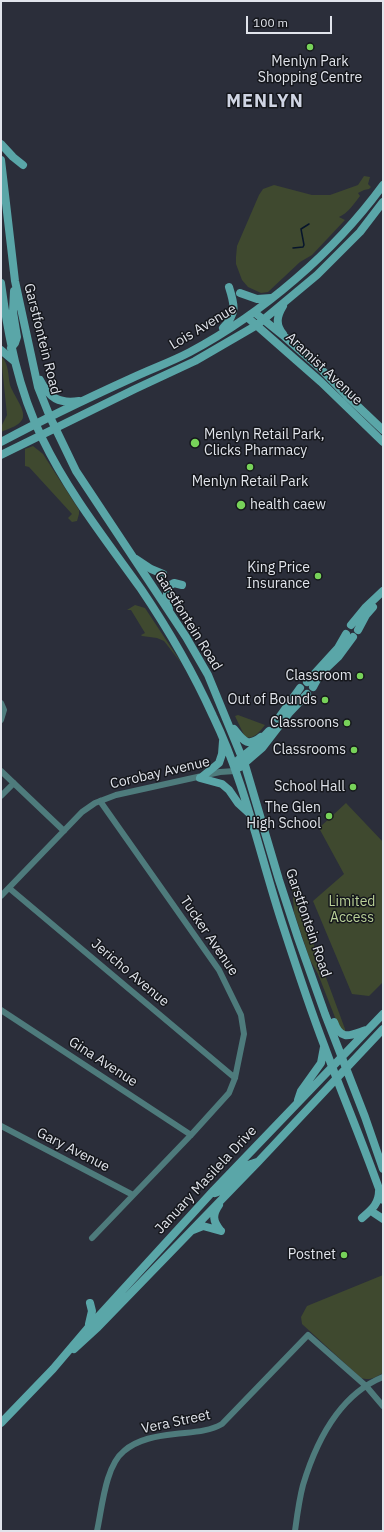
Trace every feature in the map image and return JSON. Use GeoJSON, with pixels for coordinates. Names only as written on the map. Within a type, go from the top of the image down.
{"type":"FeatureCollection","features":[{"type":"Feature","properties":{"kind":"main road"},"geometry":{"type":"LineString","coordinates":[[1,144],[13,157],[24,165]]}},
{"type":"Feature","properties":{"kind":"main road","name":"Garstfontein Road"},"geometry":{"type":"LineString","coordinates":[[1,160],[2,188],[15,280],[38,387],[50,417],[76,471],[170,613],[208,675],[243,761],[279,880],[325,1014],[383,1169]]}},
{"type":"Feature","properties":{"kind":"main road","name":"Lois Avenue"},"geometry":{"type":"LineString","coordinates":[[1,442],[133,377],[169,362],[214,338],[250,314],[317,259],[352,224],[383,185]]}},
{"type":"Feature","properties":{"kind":"main road","name":"Lois Avenue"},"geometry":{"type":"LineString","coordinates":[[1,455],[195,361],[260,323],[317,275],[341,252],[370,220],[383,202]]}},
{"type":"Feature","properties":{"kind":"main road"},"geometry":{"type":"LineString","coordinates":[[11,348],[17,337],[13,312],[15,280]]}},
{"type":"Feature","properties":{"kind":"main road","name":"Garstfontein Road"},"geometry":{"type":"LineString","coordinates":[[1,283],[6,324],[14,360],[24,394],[40,436],[61,476],[145,595],[177,646],[208,704],[224,739],[249,813],[279,914],[324,1046],[383,1200]]}},
{"type":"Feature","properties":{"kind":"main road"},"geometry":{"type":"LineString","coordinates":[[214,338],[229,322],[233,314],[234,304],[229,287]]}},
{"type":"Feature","properties":{"kind":"main road"},"geometry":{"type":"LineString","coordinates":[[240,293],[254,298],[271,298]]}},
{"type":"Feature","properties":{"kind":"main road"},"geometry":{"type":"LineString","coordinates":[[285,337],[280,330],[277,321],[280,312],[287,301]]}},
{"type":"Feature","properties":{"kind":"main road","name":"Aramist Avenue"},"geometry":{"type":"LineString","coordinates":[[250,314],[383,442]]}},
{"type":"Feature","properties":{"kind":"main road","name":"Aramist Avenue"},"geometry":{"type":"LineString","coordinates":[[260,323],[285,337],[322,370],[383,430]]}},
{"type":"Feature","properties":{"kind":"main road"},"geometry":{"type":"LineString","coordinates":[[1,350],[14,360]]}},
{"type":"Feature","properties":{"kind":"main road"},"geometry":{"type":"LineString","coordinates":[[33,367],[48,394],[66,402],[85,400]]}},
{"type":"Feature","properties":{"kind":"main road"},"geometry":{"type":"LineString","coordinates":[[132,556],[151,569],[163,574]]}},
{"type":"Feature","properties":{"kind":"main road"},"geometry":{"type":"LineString","coordinates":[[170,613],[167,594],[169,586],[174,583],[182,585]]}},
{"type":"Feature","properties":{"kind":"main road","name":"Corobay Avenue"},"geometry":{"type":"LineString","coordinates":[[349,636],[347,628],[383,591]]}},
{"type":"Feature","properties":{"kind":"main road","name":"Corobay Avenue"},"geometry":{"type":"LineString","coordinates":[[310,684],[349,636],[356,636],[368,613],[383,599]]}},
{"type":"Feature","properties":{"kind":"main road"},"geometry":{"type":"LineString","coordinates":[[351,625],[356,626],[358,630]]}},
{"type":"Feature","properties":{"kind":"main road","name":"Corobay Avenue"},"geometry":{"type":"LineString","coordinates":[[243,761],[253,748],[269,732],[303,683],[310,684]]}},
{"type":"Feature","properties":{"kind":"main road","name":"Corobay Avenue"},"geometry":{"type":"LineString","coordinates":[[234,767],[262,748],[289,713],[307,694],[312,691],[310,684]]}},
{"type":"Feature","properties":{"kind":"main road"},"geometry":{"type":"LineString","coordinates":[[300,688],[303,693],[307,694]]}},
{"type":"Feature","properties":{"kind":"main road"},"geometry":{"type":"LineString","coordinates":[[228,722],[242,739],[247,742],[254,741],[269,732]]}},
{"type":"Feature","properties":{"kind":"main road"},"geometry":{"type":"LineString","coordinates":[[201,777],[219,763],[224,739]]}},
{"type":"Feature","properties":{"kind":"main road"},"geometry":{"type":"LineString","coordinates":[[201,777],[222,784],[229,790],[238,804],[249,813]]}},
{"type":"Feature","properties":{"kind":"main road"},"geometry":{"type":"LineString","coordinates":[[325,1014],[332,1018],[337,1030],[344,1035],[351,1036],[368,1030]]}},
{"type":"Feature","properties":{"kind":"main road","name":"January Masilela Drive"},"geometry":{"type":"LineString","coordinates":[[53,1369],[103,1310],[212,1192],[383,1014]]}},
{"type":"Feature","properties":{"kind":"main road","name":"January Masilela Drive"},"geometry":{"type":"LineString","coordinates":[[1,1423],[53,1369],[98,1327],[229,1192],[383,1029]]}},
{"type":"Feature","properties":{"kind":"main road"},"geometry":{"type":"LineString","coordinates":[[298,1103],[302,1091],[321,1063],[324,1046]]}},
{"type":"Feature","properties":{"kind":"main road"},"geometry":{"type":"LineString","coordinates":[[212,1192],[218,1193],[245,1166],[258,1162]]}},
{"type":"Feature","properties":{"kind":"main road"},"geometry":{"type":"LineString","coordinates":[[362,1218],[376,1205],[379,1197],[379,1188]]}},
{"type":"Feature","properties":{"kind":"main road"},"geometry":{"type":"LineString","coordinates":[[190,1232],[197,1227],[203,1226],[220,1231],[215,1223],[214,1214],[229,1192]]}},
{"type":"Feature","properties":{"kind":"main road"},"geometry":{"type":"LineString","coordinates":[[374,1213],[383,1219]]}},
{"type":"Feature","properties":{"kind":"main road"},"geometry":{"type":"LineString","coordinates":[[180,1228],[194,1218],[204,1217]]}},
{"type":"Feature","properties":{"kind":"main road"},"geometry":{"type":"LineString","coordinates":[[87,1328],[91,1316],[90,1303]]}},
{"type":"Feature","properties":{"kind":"main road"},"geometry":{"type":"LineString","coordinates":[[98,1327],[103,1310],[119,1305]]}},
{"type":"Feature","properties":{"kind":"street"},"geometry":{"type":"LineString","coordinates":[[1,703],[4,710],[1,720]]}},
{"type":"Feature","properties":{"kind":"street","name":"Corobay Avenue"},"geometry":{"type":"LineString","coordinates":[[1,896],[82,812],[100,801],[116,795],[201,777],[234,767]]}},
{"type":"Feature","properties":{"kind":"street"},"geometry":{"type":"LineString","coordinates":[[1,771],[64,831]]}},
{"type":"Feature","properties":{"kind":"street"},"geometry":{"type":"LineString","coordinates":[[1,796],[14,783]]}},
{"type":"Feature","properties":{"kind":"street","name":"Tucker Avenue"},"geometry":{"type":"LineString","coordinates":[[92,1238],[191,1135],[229,1093],[236,1078],[244,1039],[244,1029],[241,1015],[214,962],[100,801]]}},
{"type":"Feature","properties":{"kind":"street","name":"Jericho Avenue"},"geometry":{"type":"LineString","coordinates":[[9,888],[236,1078]]}},
{"type":"Feature","properties":{"kind":"street","name":"Gina Avenue"},"geometry":{"type":"LineString","coordinates":[[1,1010],[191,1135]]}},
{"type":"Feature","properties":{"kind":"street","name":"Gary Avenue"},"geometry":{"type":"LineString","coordinates":[[1,1126],[133,1195]]}},
{"type":"Feature","properties":{"kind":"street","name":"Vera Street"},"geometry":{"type":"LineString","coordinates":[[97,1531],[110,1474],[123,1451],[152,1438],[206,1430],[222,1424],[308,1335],[366,1386]]}},
{"type":"Feature","properties":{"kind":"street"},"geometry":{"type":"LineString","coordinates":[[295,1531],[303,1486],[321,1439],[330,1423],[350,1399],[366,1386],[383,1377]]}},
{"type":"Feature","properties":{"kind":"street"},"geometry":{"type":"LineString","coordinates":[[366,1386],[383,1406]]}},
{"type":"Feature","properties":{"kind":"green space"},"geometry":{"type":"Polygon","coordinates":[[[364,176],[370,177],[368,184],[371,187],[358,193],[360,196],[353,205],[339,217],[345,220],[312,255],[300,262],[268,292],[261,293],[248,287],[242,280],[236,264],[237,246],[263,189],[274,185],[312,195],[330,195],[358,185],[364,176]]]}},
{"type":"Feature","properties":{"kind":"green space"},"geometry":{"type":"Polygon","coordinates":[[[1,356],[6,362],[10,385],[21,406],[23,417],[20,422],[1,432],[1,427],[7,415],[1,356]]]}},
{"type":"Feature","properties":{"kind":"green space"},"geometry":{"type":"Polygon","coordinates":[[[33,446],[43,454],[79,510],[77,521],[72,522],[68,518],[72,514],[29,467],[25,466],[25,449],[33,446]]]}},
{"type":"Feature","properties":{"kind":"green space"},"geometry":{"type":"Polygon","coordinates":[[[135,605],[145,608],[182,664],[164,641],[141,635],[145,633],[131,610],[127,610],[135,605]]]}},
{"type":"Feature","properties":{"kind":"green space"},"geometry":{"type":"Polygon","coordinates":[[[238,715],[265,725],[254,736],[248,738],[245,737],[235,716],[238,715]]]}},
{"type":"Feature","properties":{"kind":"green space","name":"Limited Access"},"geometry":{"type":"Polygon","coordinates":[[[346,803],[383,842],[383,982],[369,996],[352,994],[313,901],[344,874],[319,828],[346,803]]]}},
{"type":"Feature","properties":{"kind":"green space"},"geometry":{"type":"Polygon","coordinates":[[[292,884],[296,886],[297,899],[345,1029],[345,1033],[340,1030],[318,974],[310,960],[294,912],[292,884]]]}},
{"type":"Feature","properties":{"kind":"green space"},"geometry":{"type":"Polygon","coordinates":[[[383,1275],[383,1373],[373,1378],[364,1379],[361,1378],[302,1324],[301,1317],[307,1306],[383,1275]]]}},
{"type":"Feature","properties":{"kind":"waterway"},"geometry":{"type":"LineString","coordinates":[[293,248],[303,247],[304,245],[301,229],[309,224]]}},
{"type":"Feature","properties":{"kind":"place","name":"Menlyn Park Shopping Centre"},"geometry":{"type":"Point","coordinates":[310,47]}},
{"type":"Feature","properties":{"kind":"place","name":"Menlyn Retail Park, Clicks Pharmacy"},"geometry":{"type":"Point","coordinates":[195,443]}},
{"type":"Feature","properties":{"kind":"place","name":"Menlyn Retail Park"},"geometry":{"type":"Point","coordinates":[250,467]}},
{"type":"Feature","properties":{"kind":"place","name":"health caew"},"geometry":{"type":"Point","coordinates":[241,505]}},
{"type":"Feature","properties":{"kind":"place","name":"King Price Insurance"},"geometry":{"type":"Point","coordinates":[318,576]}},
{"type":"Feature","properties":{"kind":"place","name":"Classroom"},"geometry":{"type":"Point","coordinates":[360,676]}},
{"type":"Feature","properties":{"kind":"place","name":"Out of Bounds"},"geometry":{"type":"Point","coordinates":[325,700]}},
{"type":"Feature","properties":{"kind":"place","name":"Classroons"},"geometry":{"type":"Point","coordinates":[347,723]}},
{"type":"Feature","properties":{"kind":"place","name":"Classrooms"},"geometry":{"type":"Point","coordinates":[354,750]}},
{"type":"Feature","properties":{"kind":"place","name":"School Hall"},"geometry":{"type":"Point","coordinates":[353,787]}},
{"type":"Feature","properties":{"kind":"place","name":"The Glen High School"},"geometry":{"type":"Point","coordinates":[329,816]}},
{"type":"Feature","properties":{"kind":"place","name":"Postnet"},"geometry":{"type":"Point","coordinates":[344,1255]}},
{"type":"Feature","properties":{"kind":"district","name":"MENLYN"},"geometry":{"type":"Point","coordinates":[265,102]}}]}
